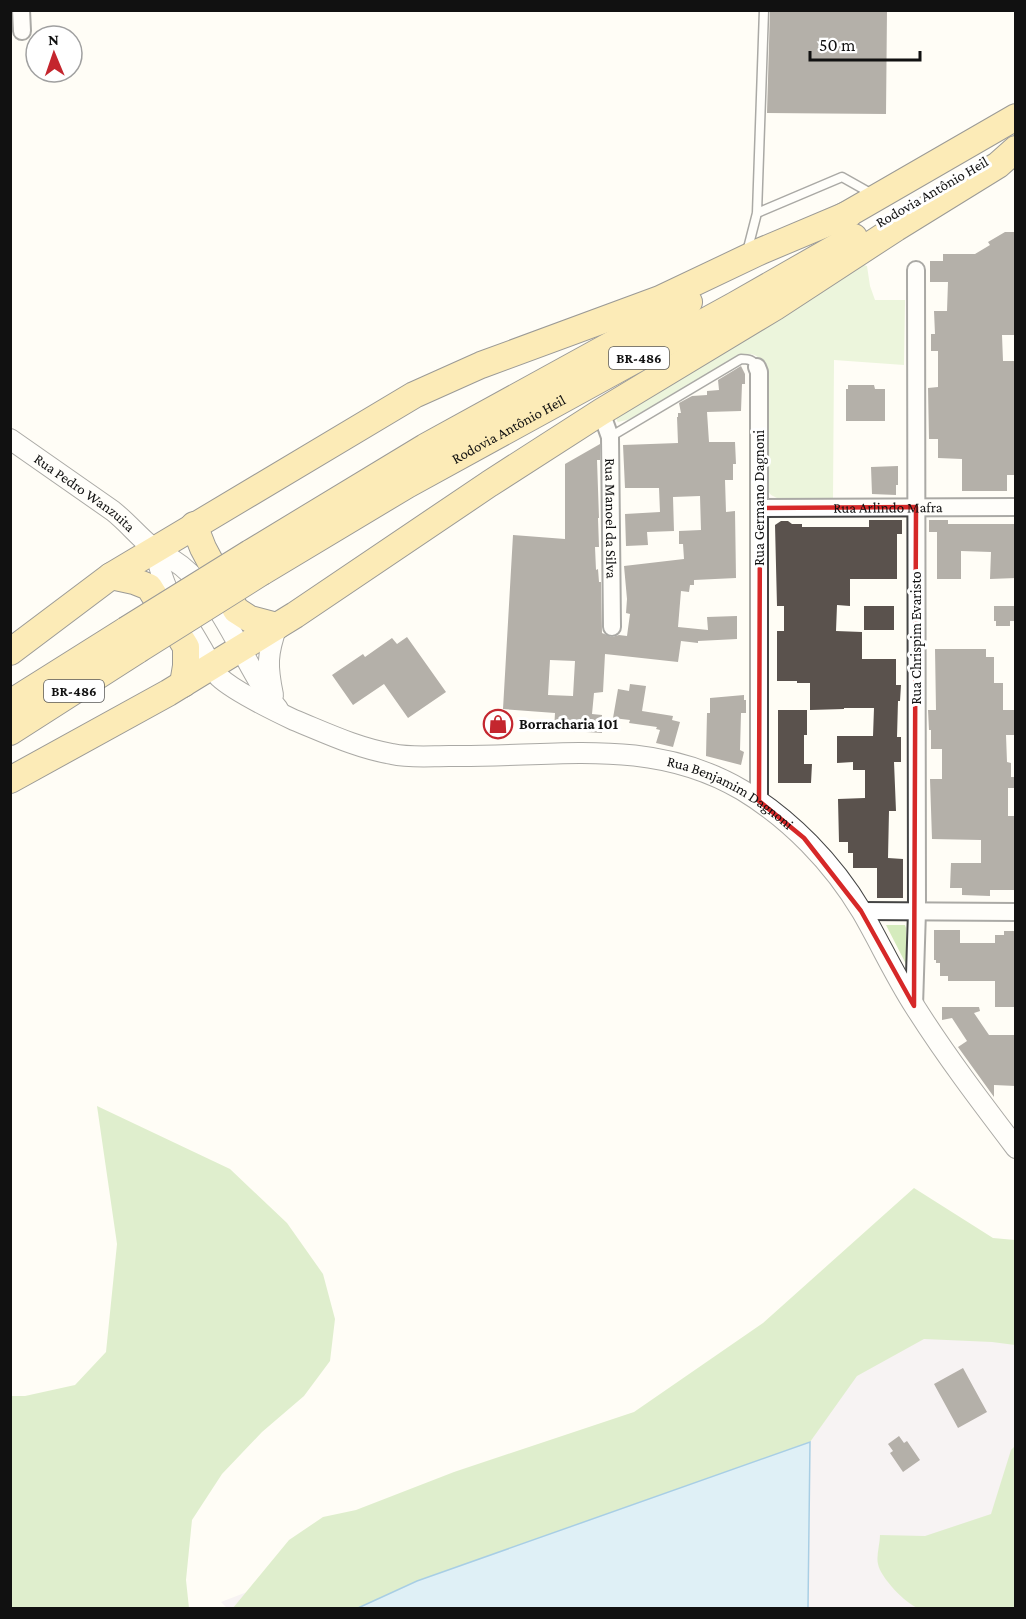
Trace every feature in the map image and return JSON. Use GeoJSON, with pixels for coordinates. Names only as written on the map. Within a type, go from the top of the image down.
{"type":"FeatureCollection","features":[{"type":"Feature","properties":{"kind":"main road","name":"Rodovia Antônio Heil"},"geometry":{"type":"LineString","coordinates":[[10,732],[132,640],[256,562],[425,447],[878,198],[1016,117]]}},
{"type":"Feature","properties":{"kind":"main road","name":"Rodovia Antônio Heil"},"geometry":{"type":"LineString","coordinates":[[256,562],[407,485],[745,299],[1016,143]]}},
{"type":"Feature","properties":{"kind":"main road"},"geometry":{"type":"LineString","coordinates":[[10,780],[183,684],[277,626],[489,483],[775,307],[998,165],[1016,149]]}},
{"type":"Feature","properties":{"kind":"main road"},"geometry":{"type":"LineString","coordinates":[[10,651],[111,576],[414,394],[481,365],[660,299],[746,258],[849,214]]}},
{"type":"Feature","properties":{"kind":"main road"},"geometry":{"type":"LineString","coordinates":[[194,525],[203,548],[236,610],[250,620],[277,626]]}},
{"type":"Feature","properties":{"kind":"main road"},"geometry":{"type":"LineString","coordinates":[[111,576],[148,587],[186,647],[183,684]]}},
{"type":"Feature","properties":{"kind":"main road","name":"Rodovia Antônio Heil"},"geometry":{"type":"LineString","coordinates":[[10,703],[132,640]]}},
{"type":"Feature","properties":{"kind":"street"},"geometry":{"type":"LineString","coordinates":[[21,10],[22,31]]}},
{"type":"Feature","properties":{"kind":"street","name":"Rua Chrispim Evaristo"},"geometry":{"type":"LineString","coordinates":[[914,1006],[917,910],[916,270]]}},
{"type":"Feature","properties":{"kind":"street","name":"Rua Germano Dagnoni"},"geometry":{"type":"LineString","coordinates":[[757,367],[759,372],[760,508],[759,801]]}},
{"type":"Feature","properties":{"kind":"street","name":"Rua Manoel da Silva"},"geometry":{"type":"LineString","coordinates":[[601,412],[610,437],[612,627]]}},
{"type":"Feature","properties":{"kind":"street","name":"Rua Pedro Wanzuita"},"geometry":{"type":"LineString","coordinates":[[10,439],[113,511],[154,549]]}},
{"type":"Feature","properties":{"kind":"street","name":"Rua Arlindo Mafra"},"geometry":{"type":"LineString","coordinates":[[760,508],[1016,507]]}},
{"type":"Feature","properties":{"kind":"street","name":"Rua Benjamim Dagnoni"},"geometry":{"type":"LineString","coordinates":[[154,549],[175,562],[196,580],[267,694],[284,715]]}},
{"type":"Feature","properties":{"kind":"street","name":"Rua Benjamim Dagnoni"},"geometry":{"type":"LineString","coordinates":[[154,549],[168,591],[219,676],[236,689],[284,715],[363,747],[394,755],[478,757],[574,752],[648,756],[685,764],[715,775],[759,801],[804,838],[835,874],[861,911],[914,1006],[1016,1148]]}},
{"type":"Feature","properties":{"kind":"street"},"geometry":{"type":"LineString","coordinates":[[277,626],[269,648],[268,672],[273,695],[284,715]]}},
{"type":"Feature","properties":{"kind":"street"},"geometry":{"type":"LineString","coordinates":[[861,911],[1016,912]]}},
{"type":"Feature","properties":{"kind":"lane"},"geometry":{"type":"LineString","coordinates":[[746,258],[757,213],[764,10]]}},
{"type":"Feature","properties":{"kind":"lane"},"geometry":{"type":"LineString","coordinates":[[757,213],[842,177],[878,198]]}},
{"type":"Feature","properties":{"kind":"lane","name":"Rua Germano Dagnoni"},"geometry":{"type":"LineString","coordinates":[[610,437],[741,359],[748,359],[757,367]]}},
{"type":"Feature","properties":{"kind":"highlighted area"},"geometry":{"type":"Polygon","coordinates":[[[916,507],[914,1006],[861,911],[804,838],[759,801],[760,508],[916,507]]]}},
{"type":"Feature","properties":{"kind":"shaded area"},"geometry":{"type":"Polygon","coordinates":[[[1015,1255],[1015,1608],[227,1608],[221,1602],[760,1394],[1015,1255]]]}},
{"type":"Feature","properties":{"kind":"green space"},"geometry":{"type":"Polygon","coordinates":[[[864,265],[867,266],[875,300],[905,300],[904,365],[834,360],[833,498],[777,498],[768,491],[767,370],[756,356],[749,354],[738,356],[646,411],[627,420],[617,421],[616,416],[864,265]]]}},
{"type":"Feature","properties":{"kind":"green space"},"geometry":{"type":"Polygon","coordinates":[[[886,925],[905,925],[907,966],[886,925]]]}},
{"type":"Feature","properties":{"kind":"green space"},"geometry":{"type":"Polygon","coordinates":[[[97,1106],[230,1169],[287,1223],[323,1274],[335,1319],[330,1361],[304,1396],[262,1432],[222,1474],[192,1520],[186,1580],[189,1608],[11,1608],[11,1396],[25,1396],[75,1385],[106,1352],[117,1244],[97,1106]]]}},
{"type":"Feature","properties":{"kind":"green space"},"geometry":{"type":"Polygon","coordinates":[[[914,1188],[993,1238],[1015,1240],[1015,1345],[924,1339],[857,1376],[810,1442],[417,1581],[358,1608],[233,1608],[289,1540],[323,1517],[356,1510],[454,1472],[634,1412],[763,1323],[914,1188]]]}},
{"type":"Feature","properties":{"kind":"green space"},"geometry":{"type":"Polygon","coordinates":[[[1015,1446],[1015,1608],[918,1608],[907,1601],[883,1576],[880,1569],[877,1557],[880,1535],[925,1536],[991,1514],[1011,1450],[1015,1446]]]}},
{"type":"Feature","properties":{"kind":"water"},"geometry":{"type":"Polygon","coordinates":[[[810,1442],[808,1608],[358,1608],[417,1581],[810,1442]]]}},
{"type":"Feature","properties":{"kind":"building"},"geometry":{"type":"Polygon","coordinates":[[[770,10],[887,10],[886,114],[767,113],[770,10]]]}},
{"type":"Feature","properties":{"kind":"building"},"geometry":{"type":"Polygon","coordinates":[[[1005,232],[1016,232],[1016,335],[1002,335],[1003,361],[1016,361],[1016,475],[1007,475],[1007,491],[962,491],[962,459],[938,458],[938,439],[929,439],[928,388],[938,387],[938,351],[931,351],[931,334],[935,334],[934,311],[947,311],[948,282],[930,282],[930,261],[943,261],[943,254],[975,254],[990,245],[988,242],[1005,232]]]}},
{"type":"Feature","properties":{"kind":"building"},"geometry":{"type":"Polygon","coordinates":[[[741,366],[745,374],[745,384],[742,384],[741,411],[707,412],[709,442],[735,442],[736,464],[733,464],[733,480],[725,480],[726,512],[735,511],[736,578],[694,580],[694,585],[690,585],[689,592],[681,591],[678,627],[708,630],[707,617],[737,616],[737,639],[698,641],[698,643],[681,641],[678,662],[605,654],[603,692],[594,693],[592,714],[602,715],[602,733],[554,730],[555,713],[503,709],[513,535],[565,539],[565,464],[600,444],[600,460],[597,460],[599,547],[595,547],[596,570],[598,569],[599,582],[601,582],[602,633],[612,637],[627,636],[630,614],[626,613],[624,566],[684,559],[683,544],[679,544],[679,531],[701,530],[700,496],[673,497],[674,531],[647,532],[648,545],[626,546],[625,514],[660,512],[659,488],[625,488],[623,445],[678,443],[677,417],[678,413],[681,413],[679,403],[692,396],[707,395],[707,391],[719,390],[718,380],[741,366]],[[550,660],[548,695],[573,696],[575,661],[550,660]]]}},
{"type":"Feature","properties":{"kind":"building"},"geometry":{"type":"Polygon","coordinates":[[[848,385],[874,385],[875,389],[885,389],[885,421],[846,421],[848,385]]]}},
{"type":"Feature","properties":{"kind":"building"},"geometry":{"type":"Polygon","coordinates":[[[898,466],[896,495],[872,494],[871,467],[898,466]]]}},
{"type":"Feature","properties":{"kind":"building"},"geometry":{"type":"Polygon","coordinates":[[[869,520],[902,520],[902,534],[897,534],[897,579],[850,579],[850,606],[837,605],[836,631],[862,632],[862,659],[896,659],[896,685],[901,685],[897,737],[901,737],[901,762],[894,762],[896,811],[889,811],[888,858],[903,859],[903,898],[877,898],[877,868],[853,868],[853,853],[848,853],[848,842],[839,842],[838,799],[865,798],[865,770],[853,770],[853,762],[837,763],[837,736],[873,736],[874,708],[810,710],[810,683],[777,681],[777,631],[784,631],[784,606],[777,606],[775,525],[781,521],[788,521],[792,524],[802,524],[802,527],[869,527],[869,520]]]}},
{"type":"Feature","properties":{"kind":"building"},"geometry":{"type":"Polygon","coordinates":[[[929,520],[948,520],[948,524],[1016,524],[1016,578],[990,579],[991,552],[961,551],[961,579],[937,579],[937,532],[929,532],[929,520]]]}},
{"type":"Feature","properties":{"kind":"building"},"geometry":{"type":"Polygon","coordinates":[[[864,606],[894,606],[894,630],[864,630],[864,606]]]}},
{"type":"Feature","properties":{"kind":"building"},"geometry":{"type":"Polygon","coordinates":[[[994,606],[1016,606],[1016,621],[1010,621],[1010,626],[996,626],[994,606]]]}},
{"type":"Feature","properties":{"kind":"building"},"geometry":{"type":"Polygon","coordinates":[[[407,637],[446,692],[408,718],[384,684],[353,705],[332,675],[363,654],[365,657],[392,638],[397,644],[407,637]]]}},
{"type":"Feature","properties":{"kind":"building"},"geometry":{"type":"Polygon","coordinates":[[[935,649],[986,649],[986,657],[994,657],[994,683],[1003,683],[1003,710],[1016,710],[1016,735],[1006,735],[1007,762],[1011,763],[1011,777],[1016,777],[1016,788],[1008,788],[1008,816],[1016,816],[1016,890],[990,890],[990,896],[962,895],[962,888],[950,888],[951,863],[981,863],[981,840],[932,839],[930,779],[942,779],[942,749],[931,749],[931,730],[929,730],[928,710],[936,710],[935,649]]]}},
{"type":"Feature","properties":{"kind":"building"},"geometry":{"type":"Polygon","coordinates":[[[630,684],[646,686],[642,711],[673,716],[672,720],[680,722],[673,747],[656,743],[660,730],[656,729],[657,727],[613,718],[618,689],[629,691],[630,684]]]}},
{"type":"Feature","properties":{"kind":"building"},"geometry":{"type":"Polygon","coordinates":[[[744,695],[746,713],[741,713],[740,750],[744,752],[741,765],[706,756],[707,713],[710,713],[710,698],[744,695]]]}},
{"type":"Feature","properties":{"kind":"building"},"geometry":{"type":"Polygon","coordinates":[[[778,710],[807,710],[804,764],[812,764],[811,783],[778,783],[778,710]]]}},
{"type":"Feature","properties":{"kind":"building","name":"Borracharia 101"},"geometry":{"type":"Polygon","coordinates":[[[491,711],[506,711],[505,737],[491,736],[491,711]]]}},
{"type":"Feature","properties":{"kind":"building"},"geometry":{"type":"Polygon","coordinates":[[[934,930],[960,930],[960,943],[995,943],[995,935],[1004,935],[1004,931],[1016,931],[1016,1007],[995,1007],[995,981],[948,981],[948,976],[940,976],[940,963],[934,960],[934,930]]]}},
{"type":"Feature","properties":{"kind":"building"},"geometry":{"type":"Polygon","coordinates":[[[942,1007],[979,1007],[980,1011],[974,1013],[989,1035],[1016,1035],[1016,1086],[994,1085],[994,1097],[958,1047],[967,1041],[952,1018],[942,1020],[942,1007]]]}},
{"type":"Feature","properties":{"kind":"building"},"geometry":{"type":"Polygon","coordinates":[[[963,1368],[987,1412],[958,1428],[934,1384],[963,1368]]]}},
{"type":"Feature","properties":{"kind":"building"},"geometry":{"type":"Polygon","coordinates":[[[899,1436],[904,1443],[907,1441],[920,1460],[903,1472],[890,1453],[893,1451],[888,1444],[899,1436]]]}},
{"type":"Feature","properties":{"kind":"place","name":"Borracharia 101"},"geometry":{"type":"Point","coordinates":[498,724]}}]}
